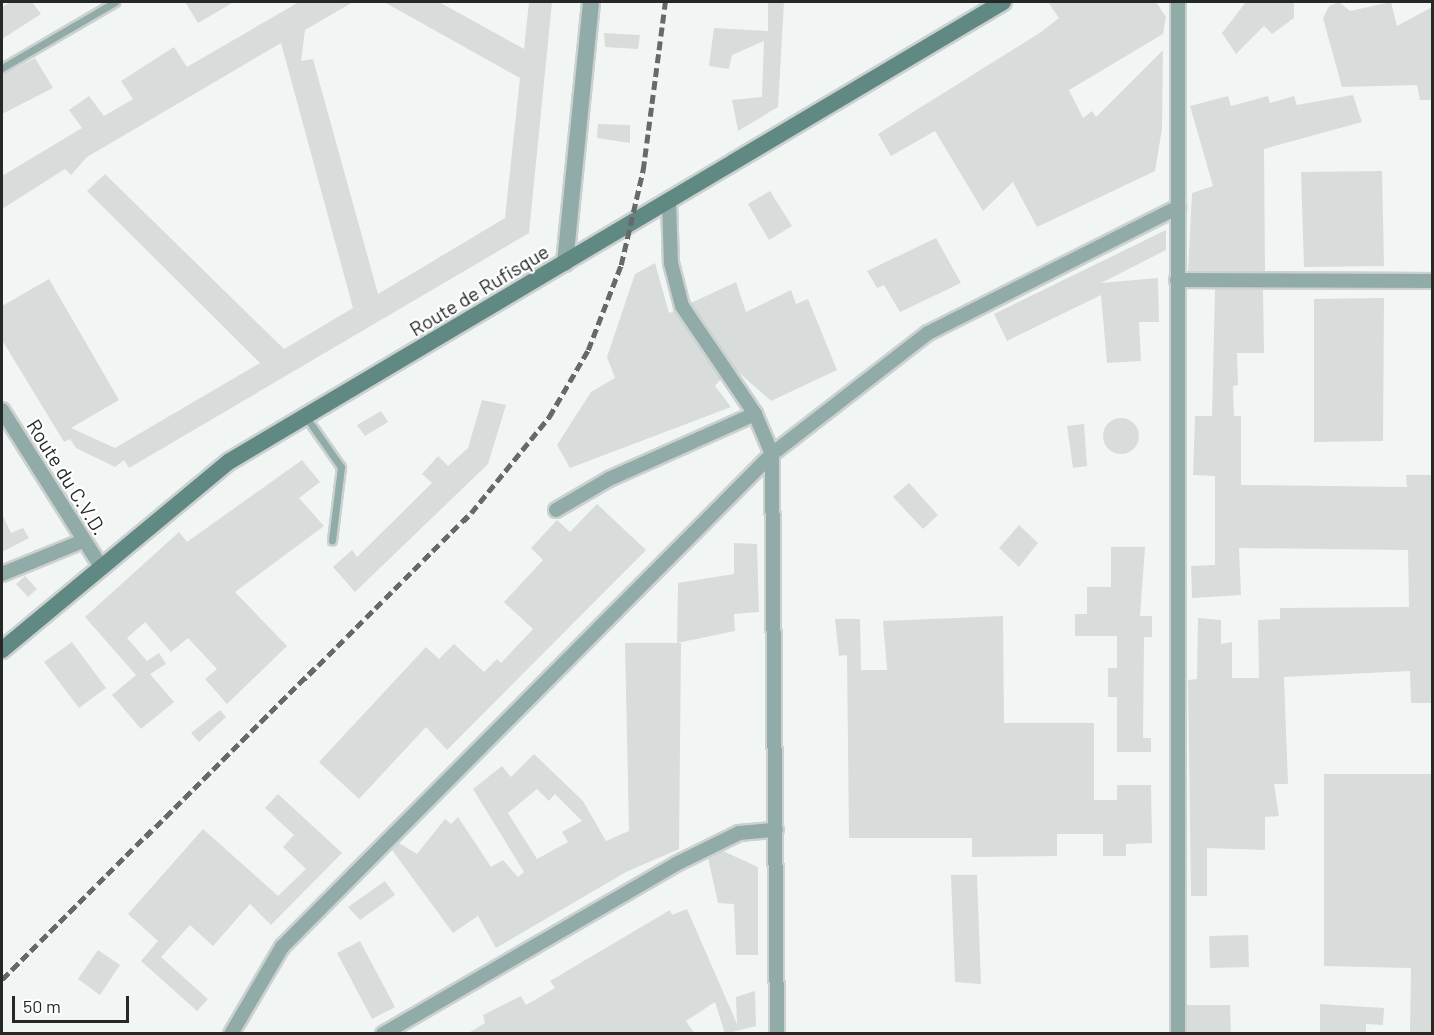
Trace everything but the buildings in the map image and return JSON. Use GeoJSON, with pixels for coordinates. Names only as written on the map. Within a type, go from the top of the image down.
{"type":"FeatureCollection","features":[{"type":"Feature","properties":{"kind":"main road","name":"Route de Rufisque"},"geometry":{"type":"LineString","coordinates":[[2,650],[100,565],[230,461],[669,201],[997,3]]}},
{"type":"Feature","properties":{"kind":"street"},"geometry":{"type":"LineString","coordinates":[[565,263],[591,2]]}},
{"type":"Feature","properties":{"kind":"street"},"geometry":{"type":"LineString","coordinates":[[1178,2],[1178,1034]]}},
{"type":"Feature","properties":{"kind":"street"},"geometry":{"type":"LineString","coordinates":[[669,201],[671,263],[682,306],[755,414],[772,454],[777,1034]]}},
{"type":"Feature","properties":{"kind":"street"},"geometry":{"type":"LineString","coordinates":[[231,1034],[282,947],[772,454],[928,333],[1178,207]]}},
{"type":"Feature","properties":{"kind":"street"},"geometry":{"type":"LineString","coordinates":[[1177,280],[1432,281]]}},
{"type":"Feature","properties":{"kind":"street","name":"Route du C.V.D."},"geometry":{"type":"LineString","coordinates":[[2,410],[5,424],[100,565]]}},
{"type":"Feature","properties":{"kind":"street"},"geometry":{"type":"LineString","coordinates":[[556,510],[609,478],[755,414]]}},
{"type":"Feature","properties":{"kind":"street"},"geometry":{"type":"LineString","coordinates":[[2,574],[82,541]]}},
{"type":"Feature","properties":{"kind":"street"},"geometry":{"type":"LineString","coordinates":[[383,1034],[676,864],[739,833],[776,830]]}},
{"type":"Feature","properties":{"kind":"lane"},"geometry":{"type":"LineString","coordinates":[[2,68],[115,2]]}},
{"type":"Feature","properties":{"kind":"lane"},"geometry":{"type":"LineString","coordinates":[[306,417],[341,467],[332,540]]}},
{"type":"Feature","properties":{"kind":"railway"},"geometry":{"type":"LineString","coordinates":[[2,979],[471,513],[549,417],[588,350],[621,265],[643,170],[665,2]]}}]}
